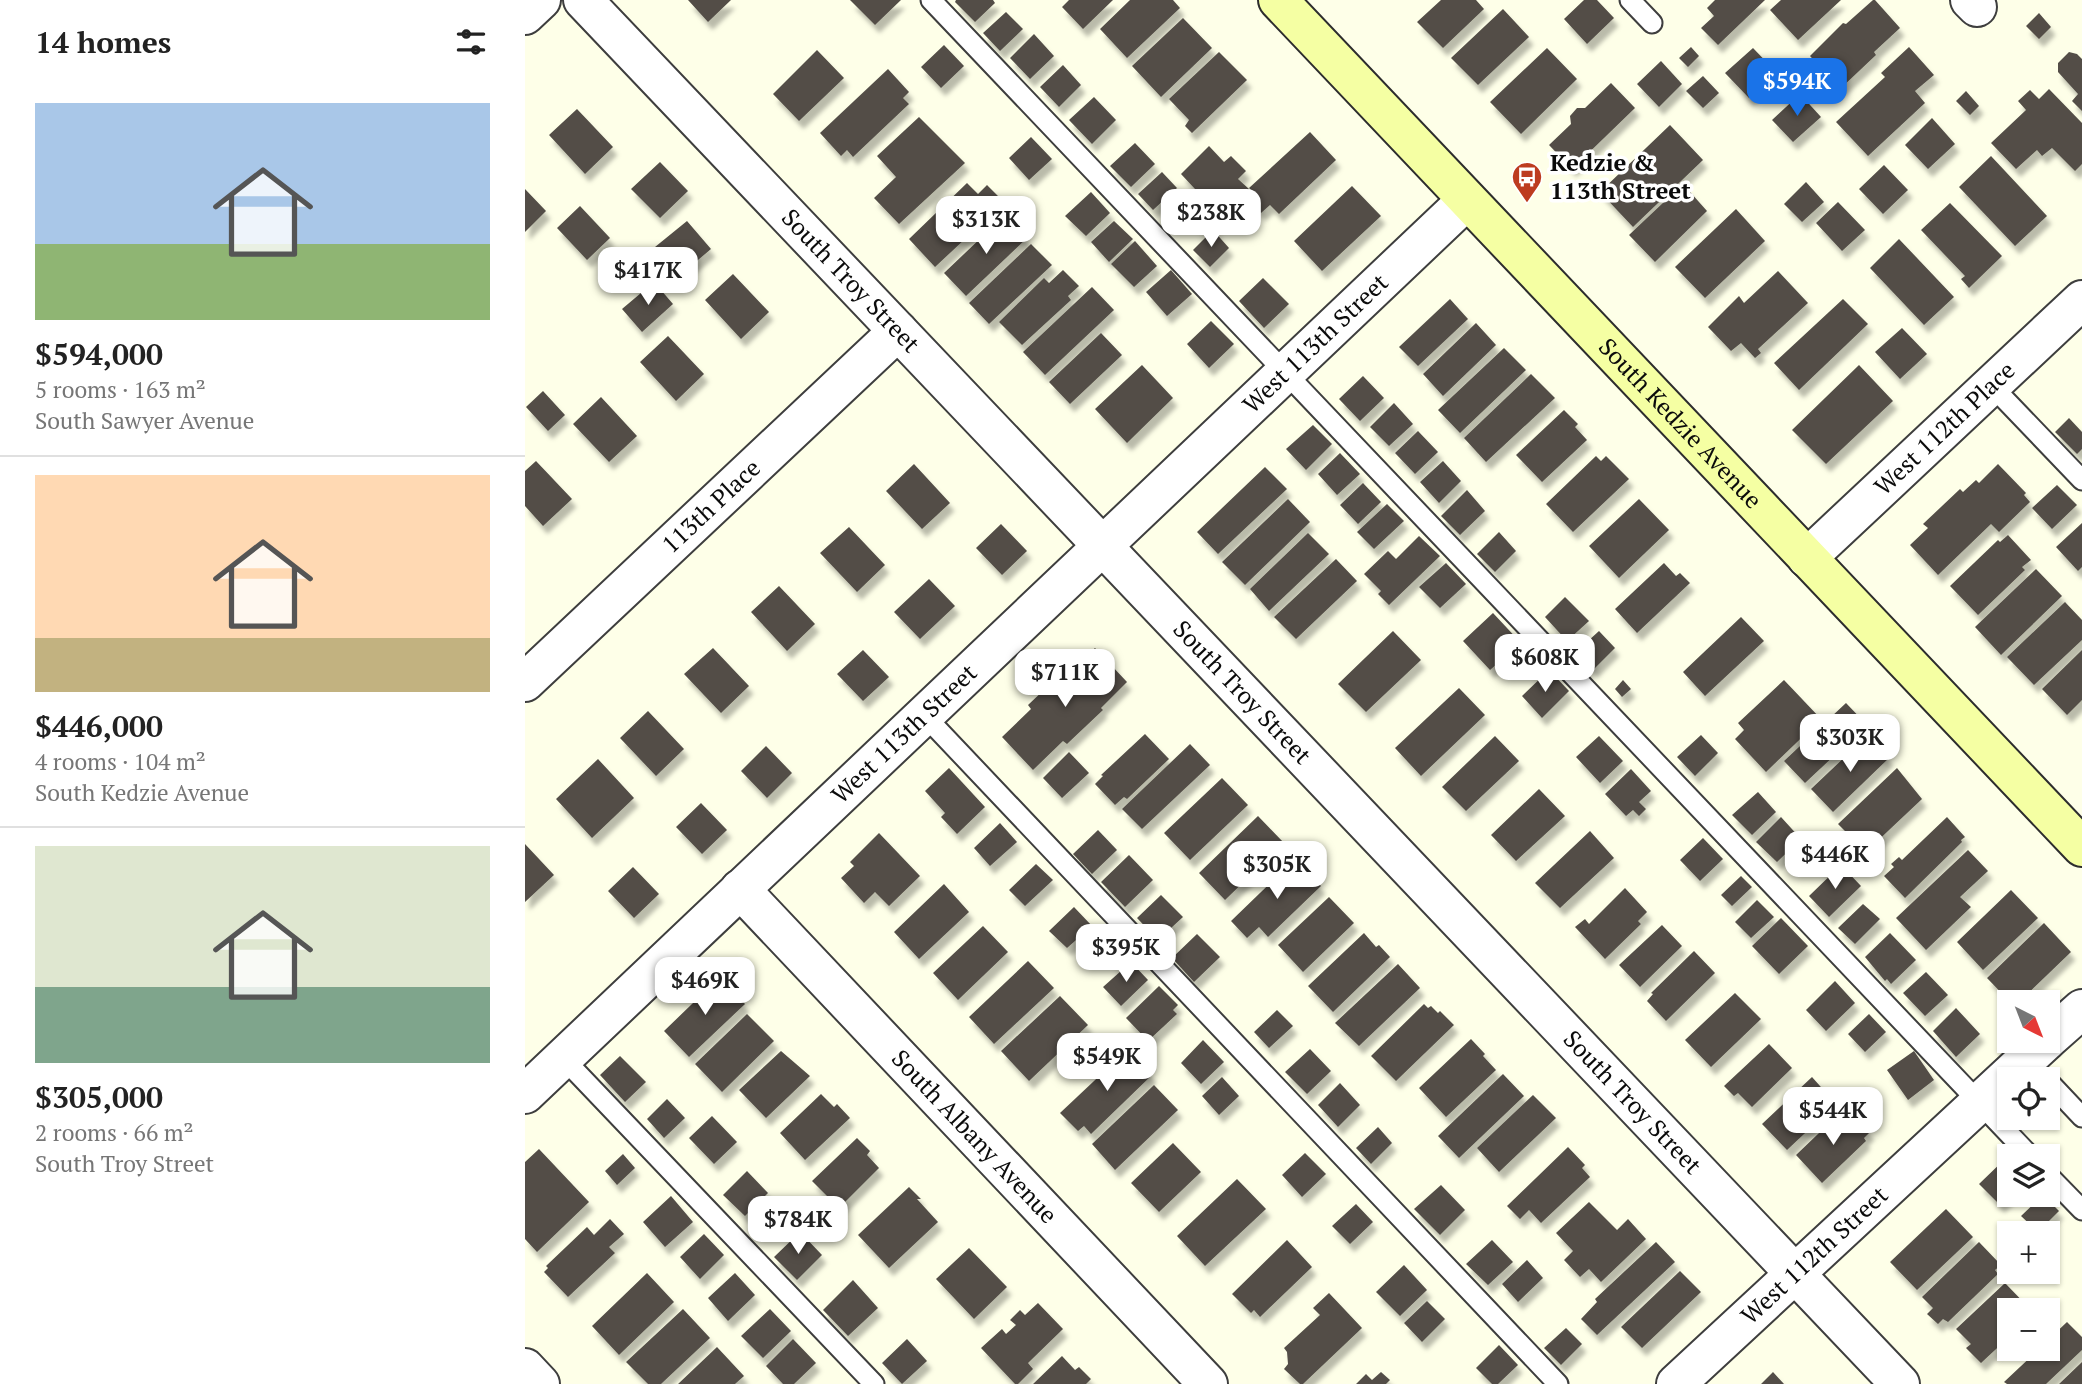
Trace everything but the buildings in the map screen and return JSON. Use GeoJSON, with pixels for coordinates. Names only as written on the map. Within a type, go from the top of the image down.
{"type":"FeatureCollection","features":[{"type":"Feature","properties":{"kind":"main road","name":"South Kedzie Avenue"},"geometry":{"type":"LineString","coordinates":[[1277,0],[2082,848]]}},
{"type":"Feature","properties":{"kind":"street"},"geometry":{"type":"LineString","coordinates":[[525,15],[541,0]]}},
{"type":"Feature","properties":{"kind":"street","name":"South Troy Street"},"geometry":{"type":"LineString","coordinates":[[583,0],[1900,1384]]}},
{"type":"Feature","properties":{"kind":"street","name":"West 113th Street"},"geometry":{"type":"LineString","coordinates":[[525,1094],[1467,200]]}},
{"type":"Feature","properties":{"kind":"street","name":"West 112th Place"},"geometry":{"type":"LineString","coordinates":[[1807,558],[2082,300]]}},
{"type":"Feature","properties":{"kind":"street","name":"113th Place"},"geometry":{"type":"LineString","coordinates":[[525,682],[898,331]]}},
{"type":"Feature","properties":{"kind":"street","name":"South Albany Avenue"},"geometry":{"type":"LineString","coordinates":[[740,889],[1208,1384]]}},
{"type":"Feature","properties":{"kind":"street","name":"West 112th Street"},"geometry":{"type":"LineString","coordinates":[[1676,1384],[1980,1103],[2043,1060],[2082,1009]]}},
{"type":"Feature","properties":{"kind":"street"},"geometry":{"type":"LineString","coordinates":[[525,1368],[540,1384]]}},
{"type":"Feature","properties":{"kind":"lane"},"geometry":{"type":"LineString","coordinates":[[931,0],[2019,1144]]}},
{"type":"Feature","properties":{"kind":"lane"},"geometry":{"type":"LineString","coordinates":[[1630,0],[1652,23]]}},
{"type":"Feature","properties":{"kind":"lane"},"geometry":{"type":"LineString","coordinates":[[1991,385],[2082,480]]}},
{"type":"Feature","properties":{"kind":"lane"},"geometry":{"type":"LineString","coordinates":[[924,715],[1558,1384]]}},
{"type":"Feature","properties":{"kind":"lane"},"geometry":{"type":"LineString","coordinates":[[563,1058],[874,1384]]}},
{"type":"Feature","properties":{"kind":"lane"},"geometry":{"type":"LineString","coordinates":[[2043,1060],[2082,1117]]}},
{"type":"Feature","properties":{"kind":"lane"},"geometry":{"type":"LineString","coordinates":[[2060,1187],[2082,1210]]}},
{"type":"Feature","properties":{"kind":"place","name":"Kedzie & 113th Street"},"geometry":{"type":"Point","coordinates":[1527,204]}}]}
